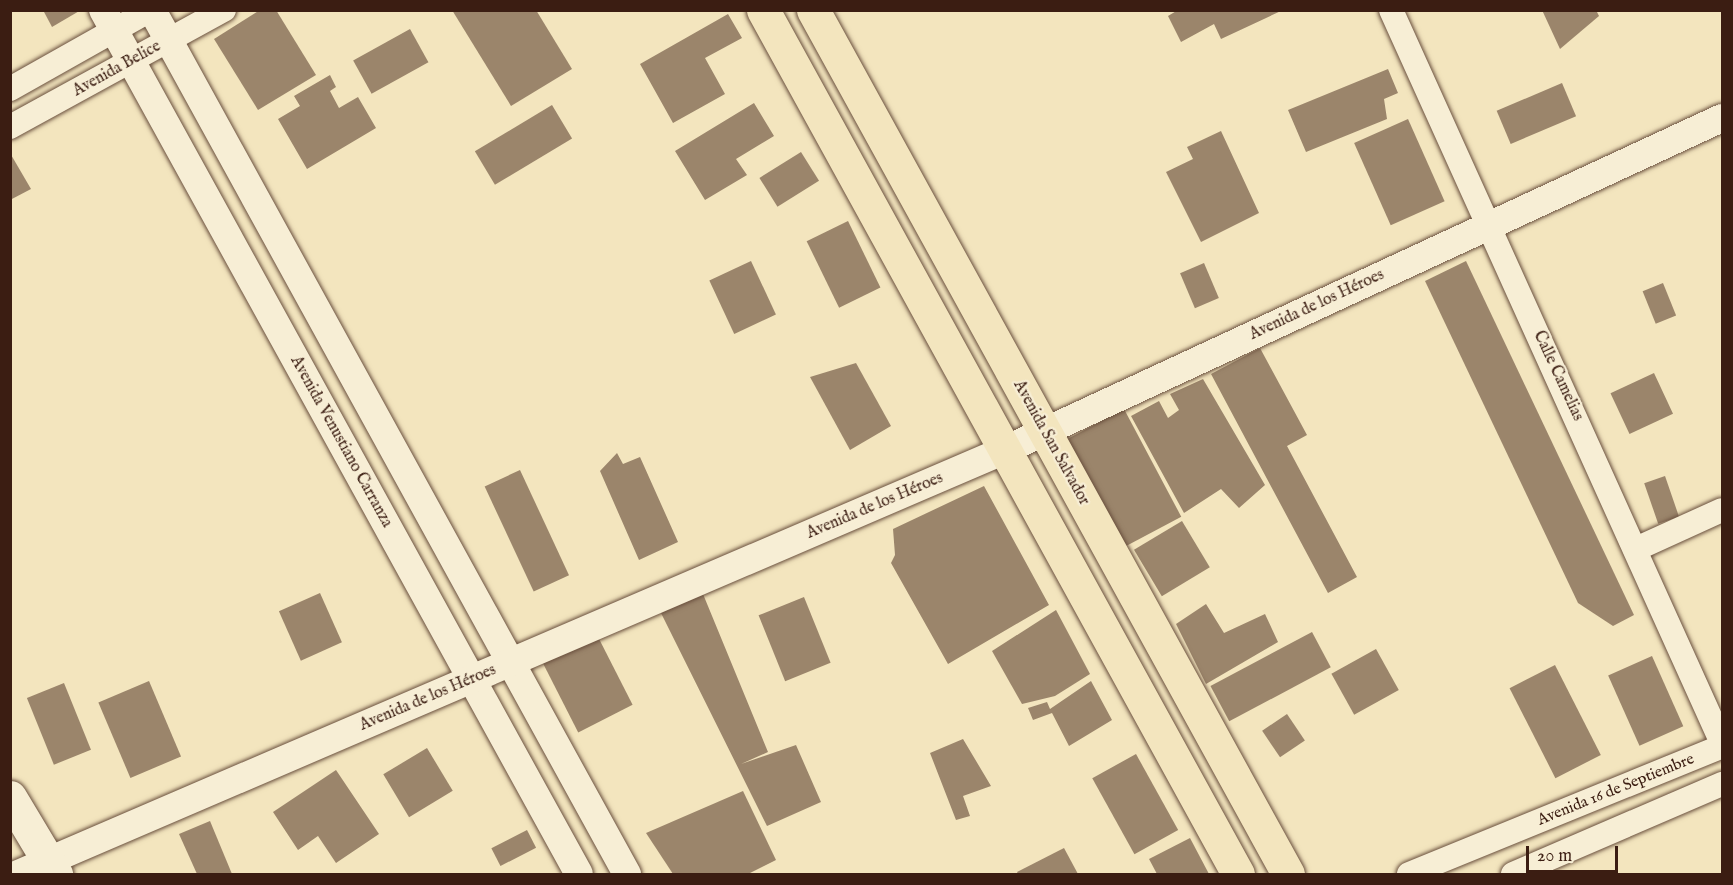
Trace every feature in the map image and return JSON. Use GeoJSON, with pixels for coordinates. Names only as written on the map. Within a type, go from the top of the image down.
{"type":"FeatureCollection","features":[{"type":"Feature","properties":{"kind":"main road"},"geometry":{"type":"LineString","coordinates":[[763,10],[1238,874]]}},
{"type":"Feature","properties":{"kind":"main road","name":"Avenida San Salvador"},"geometry":{"type":"LineString","coordinates":[[813,10],[1288,874]]}},
{"type":"Feature","properties":{"kind":"main road"},"geometry":{"type":"LineString","coordinates":[[10,797],[53,868]]}},
{"type":"Feature","properties":{"kind":"street"},"geometry":{"type":"LineString","coordinates":[[10,89],[108,20],[151,10],[627,874]]}},
{"type":"Feature","properties":{"kind":"street","name":"Avenida Belice"},"geometry":{"type":"LineString","coordinates":[[10,127],[224,10]]}},
{"type":"Feature","properties":{"kind":"street","name":"Calle Camelias"},"geometry":{"type":"LineString","coordinates":[[1391,10],[1722,744]]}},
{"type":"Feature","properties":{"kind":"street","name":"Avenida Venustiano Carranza"},"geometry":{"type":"LineString","coordinates":[[108,20],[579,874]]}},
{"type":"Feature","properties":{"kind":"street","name":"Avenida de los Héroes"},"geometry":{"type":"LineString","coordinates":[[18,874],[53,868],[472,679],[1005,450],[1722,118]]}},
{"type":"Feature","properties":{"kind":"street"},"geometry":{"type":"LineString","coordinates":[[1636,549],[1722,510]]}},
{"type":"Feature","properties":{"kind":"street","name":"Avenida 16 de Septiembre"},"geometry":{"type":"LineString","coordinates":[[1409,874],[1722,744]]}},
{"type":"Feature","properties":{"kind":"street"},"geometry":{"type":"LineString","coordinates":[[1513,874],[1722,784]]}},
{"type":"Feature","properties":{"kind":"building"},"geometry":{"type":"Polygon","coordinates":[[[43,10],[81,10],[52,27],[43,10]]]}},
{"type":"Feature","properties":{"kind":"building"},"geometry":{"type":"Polygon","coordinates":[[[260,10],[276,10],[316,75],[258,110],[214,39],[260,10]]]}},
{"type":"Feature","properties":{"kind":"building"},"geometry":{"type":"Polygon","coordinates":[[[452,10],[536,10],[572,69],[511,106],[452,10]]]}},
{"type":"Feature","properties":{"kind":"building"},"geometry":{"type":"Polygon","coordinates":[[[1178,10],[1283,10],[1221,39],[1214,24],[1181,42],[1168,16],[1178,10]]]}},
{"type":"Feature","properties":{"kind":"building"},"geometry":{"type":"Polygon","coordinates":[[[1542,10],[1596,10],[1599,16],[1560,49],[1542,10]]]}},
{"type":"Feature","properties":{"kind":"building"},"geometry":{"type":"Polygon","coordinates":[[[728,14],[742,38],[705,58],[725,94],[673,123],[640,64],[728,14]]]}},
{"type":"Feature","properties":{"kind":"building"},"geometry":{"type":"Polygon","coordinates":[[[410,29],[428,62],[372,94],[353,61],[410,29]]]}},
{"type":"Feature","properties":{"kind":"building"},"geometry":{"type":"Polygon","coordinates":[[[1388,69],[1398,93],[1384,99],[1387,119],[1306,152],[1288,110],[1388,69]]]}},
{"type":"Feature","properties":{"kind":"building"},"geometry":{"type":"Polygon","coordinates":[[[330,75],[336,87],[330,91],[339,108],[358,97],[376,128],[307,169],[278,119],[300,106],[294,96],[330,75]]]}},
{"type":"Feature","properties":{"kind":"building"},"geometry":{"type":"Polygon","coordinates":[[[1562,83],[1576,116],[1511,144],[1497,111],[1562,83]]]}},
{"type":"Feature","properties":{"kind":"building"},"geometry":{"type":"Polygon","coordinates":[[[754,103],[774,136],[736,159],[747,175],[705,200],[675,151],[754,103]]]}},
{"type":"Feature","properties":{"kind":"building"},"geometry":{"type":"Polygon","coordinates":[[[552,105],[572,138],[495,185],[475,151],[552,105]]]}},
{"type":"Feature","properties":{"kind":"building"},"geometry":{"type":"Polygon","coordinates":[[[1408,119],[1445,201],[1391,225],[1354,143],[1408,119]]]}},
{"type":"Feature","properties":{"kind":"building"},"geometry":{"type":"Polygon","coordinates":[[[1221,131],[1259,213],[1201,242],[1166,172],[1193,159],[1187,147],[1221,131]]]}},
{"type":"Feature","properties":{"kind":"building"},"geometry":{"type":"Polygon","coordinates":[[[801,152],[819,181],[777,207],[759,178],[801,152]]]}},
{"type":"Feature","properties":{"kind":"building"},"geometry":{"type":"Polygon","coordinates":[[[10,153],[31,189],[10,200],[10,153]]]}},
{"type":"Feature","properties":{"kind":"building"},"geometry":{"type":"Polygon","coordinates":[[[848,221],[880,288],[839,308],[807,241],[848,221]]]}},
{"type":"Feature","properties":{"kind":"building"},"geometry":{"type":"Polygon","coordinates":[[[751,261],[776,314],[734,334],[709,280],[751,261]]]}},
{"type":"Feature","properties":{"kind":"building"},"geometry":{"type":"Polygon","coordinates":[[[1466,261],[1634,615],[1613,626],[1578,603],[1425,281],[1466,261]]]}},
{"type":"Feature","properties":{"kind":"building"},"geometry":{"type":"Polygon","coordinates":[[[1204,263],[1219,298],[1195,308],[1180,273],[1204,263]]]}},
{"type":"Feature","properties":{"kind":"building"},"geometry":{"type":"Polygon","coordinates":[[[1663,283],[1676,315],[1656,324],[1643,291],[1663,283]]]}},
{"type":"Feature","properties":{"kind":"building"},"geometry":{"type":"Polygon","coordinates":[[[1260,348],[1307,435],[1287,446],[1357,577],[1328,593],[1211,374],[1260,348]]]}},
{"type":"Feature","properties":{"kind":"building"},"geometry":{"type":"Polygon","coordinates":[[[856,363],[891,426],[850,450],[810,377],[856,363]]]}},
{"type":"Feature","properties":{"kind":"building"},"geometry":{"type":"Polygon","coordinates":[[[1654,373],[1673,414],[1630,434],[1610,393],[1654,373]]]}},
{"type":"Feature","properties":{"kind":"building"},"geometry":{"type":"Polygon","coordinates":[[[1203,379],[1265,485],[1239,508],[1221,489],[1184,513],[1131,416],[1159,401],[1168,418],[1179,410],[1170,394],[1203,379]]]}},
{"type":"Feature","properties":{"kind":"building"},"geometry":{"type":"Polygon","coordinates":[[[1124,409],[1181,517],[1125,547],[1067,439],[1124,409]]]}},
{"type":"Feature","properties":{"kind":"building"},"geometry":{"type":"Polygon","coordinates":[[[617,453],[623,464],[640,457],[678,542],[639,560],[600,471],[617,453]]]}},
{"type":"Feature","properties":{"kind":"building"},"geometry":{"type":"Polygon","coordinates":[[[520,470],[569,575],[534,592],[485,486],[520,470]]]}},
{"type":"Feature","properties":{"kind":"building"},"geometry":{"type":"Polygon","coordinates":[[[1665,476],[1679,517],[1658,524],[1644,483],[1665,476]]]}},
{"type":"Feature","properties":{"kind":"building"},"geometry":{"type":"Polygon","coordinates":[[[984,486],[1049,605],[948,664],[891,563],[895,555],[893,529],[984,486]]]}},
{"type":"Feature","properties":{"kind":"building"},"geometry":{"type":"Polygon","coordinates":[[[1182,521],[1210,567],[1162,596],[1134,550],[1182,521]]]}},
{"type":"Feature","properties":{"kind":"building"},"geometry":{"type":"Polygon","coordinates":[[[320,593],[342,642],[301,661],[279,611],[320,593]]]}},
{"type":"Feature","properties":{"kind":"building"},"geometry":{"type":"Polygon","coordinates":[[[703,594],[768,752],[741,764],[796,745],[821,802],[767,826],[659,609],[703,594]]]}},
{"type":"Feature","properties":{"kind":"building"},"geometry":{"type":"Polygon","coordinates":[[[804,597],[831,663],[785,681],[759,615],[804,597]]]}},
{"type":"Feature","properties":{"kind":"building"},"geometry":{"type":"Polygon","coordinates":[[[1206,604],[1224,633],[1265,614],[1278,642],[1206,684],[1176,624],[1206,604]]]}},
{"type":"Feature","properties":{"kind":"building"},"geometry":{"type":"Polygon","coordinates":[[[1056,610],[1090,674],[1055,696],[1022,704],[992,651],[1056,610]]]}},
{"type":"Feature","properties":{"kind":"building"},"geometry":{"type":"Polygon","coordinates":[[[594,629],[633,705],[578,732],[540,657],[594,629]]]}},
{"type":"Feature","properties":{"kind":"building"},"geometry":{"type":"Polygon","coordinates":[[[1312,632],[1331,667],[1229,721],[1210,686],[1312,632]]]}},
{"type":"Feature","properties":{"kind":"building"},"geometry":{"type":"Polygon","coordinates":[[[1376,649],[1399,690],[1354,715],[1331,674],[1376,649]]]}},
{"type":"Feature","properties":{"kind":"building"},"geometry":{"type":"Polygon","coordinates":[[[1652,656],[1683,726],[1639,746],[1608,676],[1652,656]]]}},
{"type":"Feature","properties":{"kind":"building"},"geometry":{"type":"Polygon","coordinates":[[[1555,665],[1601,755],[1555,778],[1510,688],[1555,665]]]}},
{"type":"Feature","properties":{"kind":"building"},"geometry":{"type":"Polygon","coordinates":[[[149,681],[181,756],[130,778],[98,702],[149,681]]]}},
{"type":"Feature","properties":{"kind":"building"},"geometry":{"type":"Polygon","coordinates":[[[1091,681],[1112,720],[1069,746],[1052,713],[1033,720],[1028,708],[1047,702],[1050,709],[1091,681]]]}},
{"type":"Feature","properties":{"kind":"building"},"geometry":{"type":"Polygon","coordinates":[[[64,683],[91,750],[54,765],[27,698],[64,683]]]}},
{"type":"Feature","properties":{"kind":"building"},"geometry":{"type":"Polygon","coordinates":[[[1287,714],[1305,741],[1280,757],[1262,731],[1287,714]]]}},
{"type":"Feature","properties":{"kind":"building"},"geometry":{"type":"Polygon","coordinates":[[[963,739],[991,786],[963,796],[970,816],[956,820],[930,753],[963,739]]]}},
{"type":"Feature","properties":{"kind":"building"},"geometry":{"type":"Polygon","coordinates":[[[427,748],[453,791],[409,817],[383,774],[427,748]]]}},
{"type":"Feature","properties":{"kind":"building"},"geometry":{"type":"Polygon","coordinates":[[[1136,754],[1178,830],[1134,854],[1092,778],[1136,754]]]}},
{"type":"Feature","properties":{"kind":"building"},"geometry":{"type":"Polygon","coordinates":[[[336,770],[379,834],[336,863],[318,836],[298,850],[273,812],[336,770]]]}},
{"type":"Feature","properties":{"kind":"building"},"geometry":{"type":"Polygon","coordinates":[[[743,791],[776,860],[748,874],[673,874],[646,833],[743,791]]]}},
{"type":"Feature","properties":{"kind":"building"},"geometry":{"type":"Polygon","coordinates":[[[210,821],[232,874],[197,874],[179,834],[210,821]]]}},
{"type":"Feature","properties":{"kind":"building"},"geometry":{"type":"Polygon","coordinates":[[[527,830],[536,848],[500,866],[491,848],[527,830]]]}},
{"type":"Feature","properties":{"kind":"building"},"geometry":{"type":"Polygon","coordinates":[[[1190,838],[1209,874],[1157,874],[1149,859],[1190,838]]]}},
{"type":"Feature","properties":{"kind":"building"},"geometry":{"type":"Polygon","coordinates":[[[1064,848],[1078,874],[1018,874],[1017,872],[1064,848]]]}}]}
